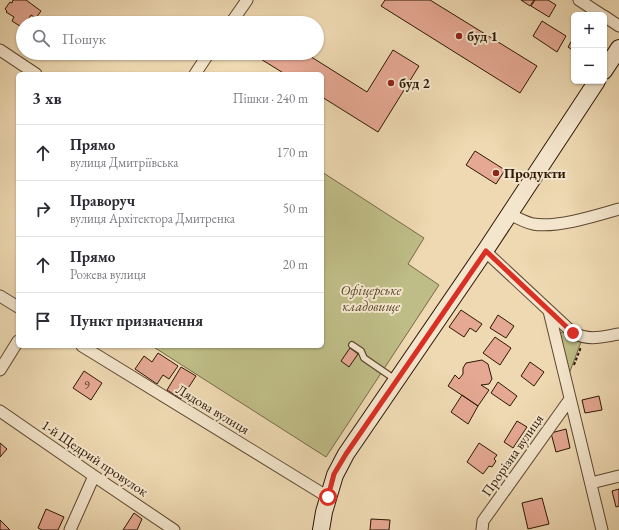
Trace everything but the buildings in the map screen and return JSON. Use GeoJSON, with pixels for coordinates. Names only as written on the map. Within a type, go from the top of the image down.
{"type":"FeatureCollection","features":[{"type":"Feature","properties":{"kind":"main road"},"geometry":{"type":"LineString","coordinates":[[607,66],[619,48]]}},
{"type":"Feature","properties":{"kind":"main road"},"geometry":{"type":"LineString","coordinates":[[321,530],[334,474],[346,454],[486,251],[595,84]]}},
{"type":"Feature","properties":{"kind":"street"},"geometry":{"type":"LineString","coordinates":[[236,16],[247,0]]}},
{"type":"Feature","properties":{"kind":"street"},"geometry":{"type":"LineString","coordinates":[[579,0],[597,12]]}},
{"type":"Feature","properties":{"kind":"street"},"geometry":{"type":"LineString","coordinates":[[607,18],[619,26]]}},
{"type":"Feature","properties":{"kind":"street"},"geometry":{"type":"LineString","coordinates":[[0,50],[33,72]]}},
{"type":"Feature","properties":{"kind":"street"},"geometry":{"type":"LineString","coordinates":[[195,72],[204,60]]}},
{"type":"Feature","properties":{"kind":"street"},"geometry":{"type":"LineString","coordinates":[[510,214],[533,224],[546,224],[573,221],[619,210]]}},
{"type":"Feature","properties":{"kind":"street"},"geometry":{"type":"LineString","coordinates":[[486,251],[573,333],[582,337],[595,338],[619,334]]}},
{"type":"Feature","properties":{"kind":"street"},"geometry":{"type":"LineString","coordinates":[[0,296],[16,306]]}},
{"type":"Feature","properties":{"kind":"street"},"geometry":{"type":"LineString","coordinates":[[549,311],[602,530]]}},
{"type":"Feature","properties":{"kind":"street"},"geometry":{"type":"LineString","coordinates":[[0,370],[16,344]]}},
{"type":"Feature","properties":{"kind":"street","name":"Лядова вулиця"},"geometry":{"type":"LineString","coordinates":[[85,348],[328,497]]}},
{"type":"Feature","properties":{"kind":"street","name":"Прорізна вулиця"},"geometry":{"type":"LineString","coordinates":[[482,530],[483,521],[570,399]]}},
{"type":"Feature","properties":{"kind":"street","name":"1-й Щедрий провулок"},"geometry":{"type":"LineString","coordinates":[[0,411],[174,530]]}},
{"type":"Feature","properties":{"kind":"street"},"geometry":{"type":"LineString","coordinates":[[70,530],[94,476]]}},
{"type":"Feature","properties":{"kind":"street"},"geometry":{"type":"LineString","coordinates":[[591,483],[619,476]]}},
{"type":"Feature","properties":{"kind":"lane"},"geometry":{"type":"LineString","coordinates":[[352,345],[361,351],[364,358],[396,381]]}},
{"type":"Feature","properties":{"kind":"green space","name":"Офіцерське кладовище"},"geometry":{"type":"Polygon","coordinates":[[[324,173],[424,238],[408,264],[439,285],[326,457],[155,348],[324,348],[324,173]]]}},
{"type":"Feature","properties":{"kind":"green space"},"geometry":{"type":"Polygon","coordinates":[[[565,330],[581,342],[569,374],[557,336],[565,330]]]}},
{"type":"Feature","properties":{"kind":"place","name":"буд 1"},"geometry":{"type":"Point","coordinates":[459,36]}},
{"type":"Feature","properties":{"kind":"place","name":"буд 2"},"geometry":{"type":"Point","coordinates":[391,83]}},
{"type":"Feature","properties":{"kind":"place","name":"Продукти"},"geometry":{"type":"Point","coordinates":[496,173]}},
{"type":"Feature","properties":{"kind":"route"},"geometry":{"type":"LineString","coordinates":[[328,497],[334,474],[346,454],[486,251],[573,333]]}}]}
